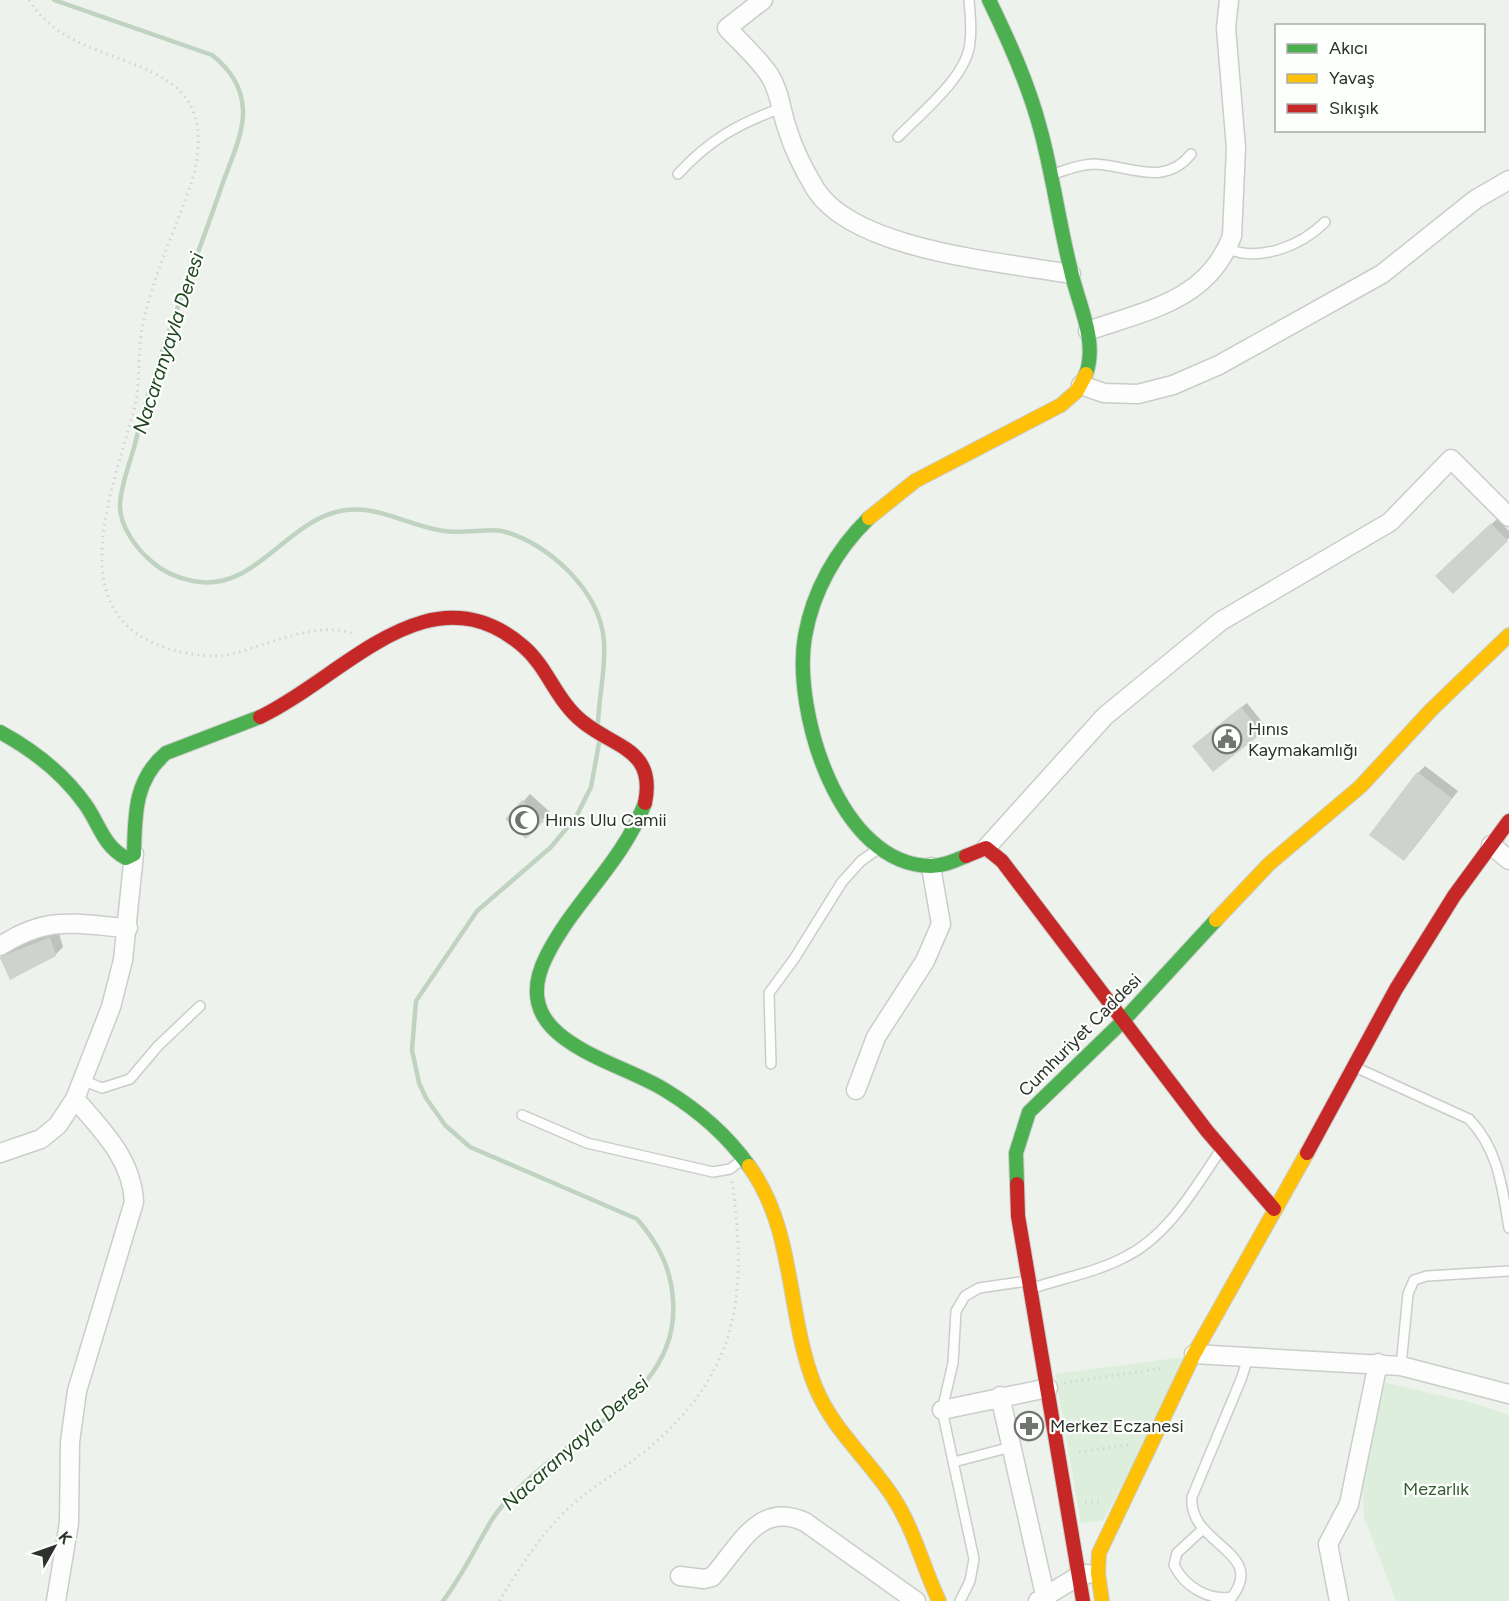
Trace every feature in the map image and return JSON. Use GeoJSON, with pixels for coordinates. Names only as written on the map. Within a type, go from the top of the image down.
{"type":"FeatureCollection","features":[{"type":"Feature","properties":{"kind":"street"},"geometry":{"type":"LineString","coordinates":[[762,0],[727,28],[770,75],[787,130],[816,189],[843,217],[862,227],[921,248],[1071,274]]}},
{"type":"Feature","properties":{"kind":"street"},"geometry":{"type":"LineString","coordinates":[[989,0],[1010,40],[1044,141],[1071,274],[1088,331],[1088,367],[1081,385],[1070,398],[1027,424],[954,459],[913,482],[884,503],[843,546],[812,604],[805,638],[802,670],[811,741],[823,772],[841,803],[862,831],[880,848],[897,858],[931,867],[986,848],[1105,716],[1221,621],[1390,522],[1451,459],[1509,517]]}},
{"type":"Feature","properties":{"kind":"street"},"geometry":{"type":"LineString","coordinates":[[1088,331],[1168,303],[1192,291],[1212,273],[1227,249],[1232,236],[1236,148],[1226,28],[1229,0]]}},
{"type":"Feature","properties":{"kind":"street"},"geometry":{"type":"LineString","coordinates":[[1081,385],[1104,393],[1138,394],[1198,375],[1382,274],[1476,199],[1509,180]]}},
{"type":"Feature","properties":{"kind":"street"},"geometry":{"type":"LineString","coordinates":[[0,1153],[41,1139],[58,1125],[75,1099],[111,1007],[128,928],[136,800],[143,775],[154,761],[165,753],[245,726],[300,694],[404,626],[433,618],[457,617],[483,621],[522,645],[536,661],[564,705],[596,731],[629,748],[644,771],[648,786],[637,824],[588,899],[546,953],[537,972],[534,990],[537,1006],[553,1031],[574,1045],[638,1075],[693,1110],[721,1132],[744,1159],[776,1213],[804,1359],[817,1392],[830,1419],[879,1478],[904,1515],[939,1601]]}},
{"type":"Feature","properties":{"kind":"street","name":"Cumhuriyet Caddesi"},"geometry":{"type":"LineString","coordinates":[[1083,1601],[1018,1216],[1016,1153],[1029,1112],[1122,1022],[1269,864],[1361,786],[1431,710],[1509,635]]}},
{"type":"Feature","properties":{"kind":"street"},"geometry":{"type":"LineString","coordinates":[[0,732],[41,756],[66,781],[86,805],[102,838],[116,854],[126,858],[134,854]]}},
{"type":"Feature","properties":{"kind":"street"},"geometry":{"type":"LineString","coordinates":[[1102,1601],[1098,1573],[1099,1553],[1194,1354],[1419,951],[1509,821]]}},
{"type":"Feature","properties":{"kind":"street"},"geometry":{"type":"LineString","coordinates":[[1491,845],[1509,860]]}},
{"type":"Feature","properties":{"kind":"street"},"geometry":{"type":"LineString","coordinates":[[986,848],[1002,861],[1122,1022],[1222,1149],[1274,1209]]}},
{"type":"Feature","properties":{"kind":"street"},"geometry":{"type":"LineString","coordinates":[[856,1090],[876,1037],[925,961],[941,924],[931,867]]}},
{"type":"Feature","properties":{"kind":"street"},"geometry":{"type":"LineString","coordinates":[[0,946],[23,932],[51,923],[128,928]]}},
{"type":"Feature","properties":{"kind":"street"},"geometry":{"type":"LineString","coordinates":[[56,1601],[69,1523],[70,1442],[77,1391],[134,1202],[131,1179],[120,1154],[75,1099]]}},
{"type":"Feature","properties":{"kind":"street"},"geometry":{"type":"LineString","coordinates":[[1194,1354],[1401,1366],[1509,1394]]}},
{"type":"Feature","properties":{"kind":"street"},"geometry":{"type":"LineString","coordinates":[[1339,1601],[1328,1544],[1349,1504],[1378,1364]]}},
{"type":"Feature","properties":{"kind":"street"},"geometry":{"type":"LineString","coordinates":[[942,1410],[1000,1396],[1048,1388]]}},
{"type":"Feature","properties":{"kind":"street"},"geometry":{"type":"LineString","coordinates":[[1000,1396],[1041,1598],[1080,1575],[1098,1573]]}},
{"type":"Feature","properties":{"kind":"street"},"geometry":{"type":"LineString","coordinates":[[680,1576],[704,1579],[712,1576],[756,1526],[771,1518],[789,1514],[805,1522],[916,1601]]}},
{"type":"Feature","properties":{"kind":"lane"},"geometry":{"type":"LineString","coordinates":[[898,137],[952,80],[963,63],[970,44],[969,0]]}},
{"type":"Feature","properties":{"kind":"lane"},"geometry":{"type":"LineString","coordinates":[[678,174],[699,150],[716,138],[757,117],[781,108]]}},
{"type":"Feature","properties":{"kind":"lane"},"geometry":{"type":"LineString","coordinates":[[1051,175],[1094,164],[1158,174],[1180,166],[1191,154]]}},
{"type":"Feature","properties":{"kind":"lane"},"geometry":{"type":"LineString","coordinates":[[1227,249],[1257,254],[1289,246],[1306,238],[1325,222]]}},
{"type":"Feature","properties":{"kind":"lane"},"geometry":{"type":"LineString","coordinates":[[771,1064],[769,993],[794,959],[842,882],[861,861],[880,848]]}},
{"type":"Feature","properties":{"kind":"lane"},"geometry":{"type":"LineString","coordinates":[[82,1080],[102,1088],[130,1079],[158,1046],[200,1006]]}},
{"type":"Feature","properties":{"kind":"lane"},"geometry":{"type":"LineString","coordinates":[[1355,1067],[1469,1119],[1479,1129],[1493,1152],[1498,1167],[1509,1228]]}},
{"type":"Feature","properties":{"kind":"lane"},"geometry":{"type":"LineString","coordinates":[[522,1115],[587,1143],[713,1172],[730,1169],[744,1159]]}},
{"type":"Feature","properties":{"kind":"lane"},"geometry":{"type":"LineString","coordinates":[[960,1601],[970,1581],[974,1559],[942,1410],[953,1363],[956,1311],[961,1300],[978,1288],[1030,1285],[1115,1262],[1134,1252],[1174,1216],[1222,1149]]}},
{"type":"Feature","properties":{"kind":"lane"},"geometry":{"type":"LineString","coordinates":[[1401,1366],[1408,1294],[1414,1280],[1427,1276],[1509,1271]]}},
{"type":"Feature","properties":{"kind":"lane"},"geometry":{"type":"LineString","coordinates":[[1202,1530],[1177,1553],[1174,1565],[1182,1578],[1203,1593],[1214,1598],[1232,1597],[1239,1583],[1237,1562],[1227,1549],[1202,1530],[1193,1514],[1192,1497],[1242,1377],[1248,1357]]}},
{"type":"Feature","properties":{"kind":"lane"},"geometry":{"type":"LineString","coordinates":[[954,1462],[1011,1447]]}},
{"type":"Feature","properties":{"kind":"path"},"geometry":{"type":"LineString","coordinates":[[29,0],[40,16],[70,37],[103,54],[149,70],[168,80],[186,97],[198,120],[197,162],[146,311],[139,347],[137,396],[109,503],[100,567],[110,602],[127,625],[138,634],[162,647],[187,654],[225,655],[283,637],[329,632],[350,633],[362,639],[369,647]]}},
{"type":"Feature","properties":{"kind":"path"},"geometry":{"type":"LineString","coordinates":[[499,1601],[556,1521],[588,1491],[651,1447],[694,1404],[710,1380],[726,1347],[738,1291],[737,1229],[730,1169]]}},
{"type":"Feature","properties":{"kind":"path"},"geometry":{"type":"LineString","coordinates":[[1066,1395],[1064,1383],[1165,1368]]}},
{"type":"Feature","properties":{"kind":"path"},"geometry":{"type":"LineString","coordinates":[[1074,1452],[1129,1445]]}},
{"type":"Feature","properties":{"kind":"path"},"geometry":{"type":"LineString","coordinates":[[1082,1492],[1084,1502],[1108,1502]]}},
{"type":"Feature","properties":{"kind":"green space"},"geometry":{"type":"Polygon","coordinates":[[[1191,1356],[1103,1521],[1081,1523],[1055,1374],[1191,1356]]]}},
{"type":"Feature","properties":{"kind":"green space","name":"Mezarlık"},"geometry":{"type":"Polygon","coordinates":[[[1382,1382],[1474,1403],[1509,1415],[1509,1601],[1396,1601],[1364,1517],[1361,1466],[1382,1382]]]}},
{"type":"Feature","properties":{"kind":"building"},"geometry":{"type":"Polygon","coordinates":[[[1491,523],[1508,541],[1453,594],[1435,576],[1491,523]]]}},
{"type":"Feature","properties":{"kind":"building","name":"Hınıs Kaymakamlığı"},"geometry":{"type":"Polygon","coordinates":[[[1241,707],[1262,733],[1213,772],[1192,746],[1241,707]]]}},
{"type":"Feature","properties":{"kind":"building"},"geometry":{"type":"Polygon","coordinates":[[[1417,772],[1452,798],[1404,861],[1369,835],[1417,772]]]}},
{"type":"Feature","properties":{"kind":"building","name":"Hınıs Ulu Camii"},"geometry":{"type":"Polygon","coordinates":[[[522,800],[544,821],[526,839],[505,819],[522,800]]]}},
{"type":"Feature","properties":{"kind":"building"},"geometry":{"type":"Polygon","coordinates":[[[50,937],[56,956],[10,980],[0,957],[50,937]]]}},
{"type":"Feature","properties":{"kind":"waterway","name":"Nacaranyayla Deresi"},"geometry":{"type":"LineString","coordinates":[[54,0],[212,55],[234,79],[242,102],[243,120],[239,139],[153,379],[123,483],[120,499],[121,514],[126,529],[135,544],[151,561],[171,574],[193,581],[214,582],[233,577],[251,568],[300,530],[317,519],[336,512],[364,510],[444,531],[497,530],[520,537],[554,558],[582,587],[593,604],[604,641],[598,723]]}},
{"type":"Feature","properties":{"kind":"waterway","name":"Nacaranyayla Deresi"},"geometry":{"type":"LineString","coordinates":[[443,1601],[503,1505],[551,1460],[624,1404],[645,1383],[661,1359],[671,1332],[673,1300],[666,1267],[651,1237],[637,1219],[470,1147],[445,1125],[426,1098],[419,1083],[412,1050],[416,1001],[477,911],[551,847],[576,817],[591,787],[599,743]]}},
{"type":"Feature","properties":{"kind":"traffic: fast"},"geometry":{"type":"LineString","coordinates":[[989,0],[1018,62],[1040,128],[1074,284],[1086,322],[1090,348],[1086,374]]}},
{"type":"Feature","properties":{"kind":"traffic: fast"},"geometry":{"type":"LineString","coordinates":[[869,518],[836,558],[820,587],[809,619],[805,636],[803,667],[806,703],[815,741],[829,779],[847,813],[871,840],[899,859],[931,866],[966,856]]}},
{"type":"Feature","properties":{"kind":"traffic: fast"},"geometry":{"type":"LineString","coordinates":[[0,732],[24,746],[57,772],[85,804],[107,841],[126,858],[134,854],[138,799],[155,763],[166,753],[260,717]]}},
{"type":"Feature","properties":{"kind":"traffic: fast"},"geometry":{"type":"LineString","coordinates":[[645,803],[624,844],[571,916],[547,955],[537,984],[540,1007],[551,1027],[570,1042],[593,1056],[643,1078],[689,1106],[711,1124],[749,1166]]}},
{"type":"Feature","properties":{"kind":"traffic: fast"},"geometry":{"type":"LineString","coordinates":[[1017,1184],[1016,1153],[1029,1112],[1122,1022],[1216,920]]}},
{"type":"Feature","properties":{"kind":"traffic: slow"},"geometry":{"type":"LineString","coordinates":[[869,518],[915,481],[1061,405],[1077,391],[1086,374]]}},
{"type":"Feature","properties":{"kind":"traffic: slow"},"geometry":{"type":"LineString","coordinates":[[1216,920],[1269,864],[1361,786],[1431,710],[1509,635]]}},
{"type":"Feature","properties":{"kind":"traffic: slow"},"geometry":{"type":"LineString","coordinates":[[1102,1601],[1098,1573],[1099,1553],[1194,1354],[1307,1153]]}},
{"type":"Feature","properties":{"kind":"traffic: slow"},"geometry":{"type":"LineString","coordinates":[[749,1166],[764,1191],[775,1218],[783,1245],[799,1330],[815,1386],[831,1416],[883,1483],[900,1509],[913,1535],[939,1601]]}},
{"type":"Feature","properties":{"kind":"traffic: jam"},"geometry":{"type":"LineString","coordinates":[[260,717],[292,699],[388,636],[421,623],[455,618],[489,625],[524,647],[532,655],[574,714],[639,760],[647,785],[645,803]]}},
{"type":"Feature","properties":{"kind":"traffic: jam"},"geometry":{"type":"LineString","coordinates":[[1307,1153],[1396,989],[1454,896],[1509,821]]}},
{"type":"Feature","properties":{"kind":"traffic: jam"},"geometry":{"type":"LineString","coordinates":[[966,856],[986,848],[1002,861],[1207,1131],[1274,1209]]}},
{"type":"Feature","properties":{"kind":"traffic: jam"},"geometry":{"type":"LineString","coordinates":[[1017,1184],[1018,1216],[1083,1601]]}},
{"type":"Feature","properties":{"kind":"place","name":"Hınıs Kaymakamlığı"},"geometry":{"type":"Point","coordinates":[1227,739]}},
{"type":"Feature","properties":{"kind":"place","name":"Hınıs Ulu Camii"},"geometry":{"type":"Point","coordinates":[524,820]}},
{"type":"Feature","properties":{"kind":"place","name":"Merkez Eczanesi"},"geometry":{"type":"Point","coordinates":[1029,1426]}}]}
